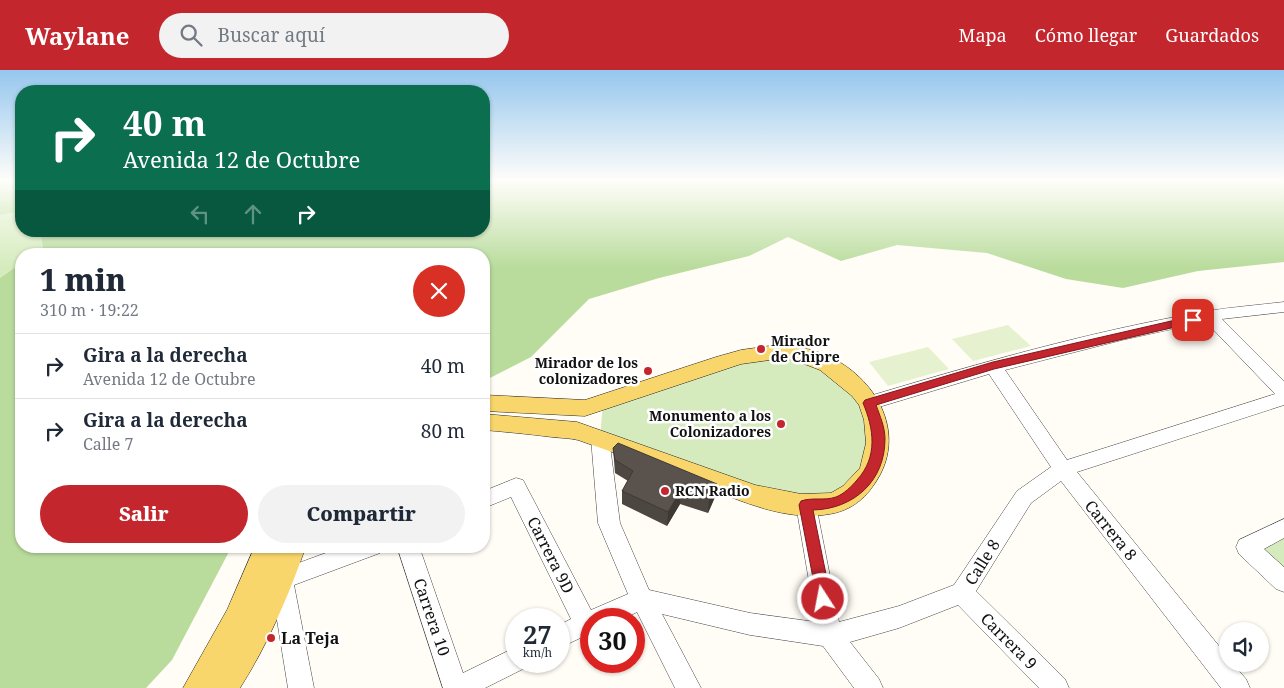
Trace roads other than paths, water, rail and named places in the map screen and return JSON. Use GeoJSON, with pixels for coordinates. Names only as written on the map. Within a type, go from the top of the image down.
{"type":"FeatureCollection","features":[{"type":"Feature","properties":{"kind":"main road"},"geometry":{"type":"LineString","coordinates":[[490,403],[578,409],[603,403],[743,356],[780,351],[796,352],[828,365],[853,385],[869,403],[877,421],[879,438],[877,457],[869,476],[858,488],[843,500],[830,504],[806,505],[774,501],[754,495],[577,431],[490,422]]}},
{"type":"Feature","properties":{"kind":"main road"},"geometry":{"type":"LineString","coordinates":[[223,688],[240,662],[269,579],[268,553]]}},
{"type":"Feature","properties":{"kind":"main road"},"geometry":{"type":"LineString","coordinates":[[198,688],[288,553]]}},
{"type":"Feature","properties":{"kind":"street"},"geometry":{"type":"LineString","coordinates":[[869,403],[993,366],[1210,316],[1284,307]]}},
{"type":"Feature","properties":{"kind":"street"},"geometry":{"type":"LineString","coordinates":[[1210,316],[1284,392]]}},
{"type":"Feature","properties":{"kind":"street","name":"Carrera 8"},"geometry":{"type":"LineString","coordinates":[[993,366],[1063,469],[1237,688]]}},
{"type":"Feature","properties":{"kind":"street","name":"Calle 8"},"geometry":{"type":"LineString","coordinates":[[642,599],[750,624],[830,636],[899,617],[962,593],[1024,497],[1042,482],[1063,469],[1284,398]]}},
{"type":"Feature","properties":{"kind":"street"},"geometry":{"type":"LineString","coordinates":[[600,438],[609,523],[642,599],[688,688]]}},
{"type":"Feature","properties":{"kind":"street","name":"Carrera 9D"},"geometry":{"type":"LineString","coordinates":[[490,497],[516,486],[584,608]]}},
{"type":"Feature","properties":{"kind":"street"},"geometry":{"type":"LineString","coordinates":[[806,505],[830,636],[870,688]]}},
{"type":"Feature","properties":{"kind":"street"},"geometry":{"type":"LineString","coordinates":[[1284,528],[1247,547],[1284,582]]}},
{"type":"Feature","properties":{"kind":"street"},"geometry":{"type":"LineString","coordinates":[[301,688],[269,579],[350,553]]}},
{"type":"Feature","properties":{"kind":"street","name":"Carrera 10"},"geometry":{"type":"LineString","coordinates":[[410,553],[458,688]]}},
{"type":"Feature","properties":{"kind":"street","name":"Carrera 9"},"geometry":{"type":"LineString","coordinates":[[962,593],[1056,688]]}},
{"type":"Feature","properties":{"kind":"street"},"geometry":{"type":"LineString","coordinates":[[621,608],[642,599]]}},
{"type":"Feature","properties":{"kind":"street"},"geometry":{"type":"LineString","coordinates":[[458,688],[505,664]]}},
{"type":"Feature","properties":{"kind":"place","name":"Mirador de Chipre"},"geometry":{"type":"Point","coordinates":[761,349]}},
{"type":"Feature","properties":{"kind":"place","name":"Mirador de los colonizadores"},"geometry":{"type":"Point","coordinates":[648,371]}},
{"type":"Feature","properties":{"kind":"place","name":"Monumento a los Colonizadores"},"geometry":{"type":"Point","coordinates":[781,424]}},
{"type":"Feature","properties":{"kind":"place","name":"RCN Radio"},"geometry":{"type":"Point","coordinates":[665,491]}},
{"type":"Feature","properties":{"kind":"place","name":"La Teja"},"geometry":{"type":"Point","coordinates":[271,638]}}]}
